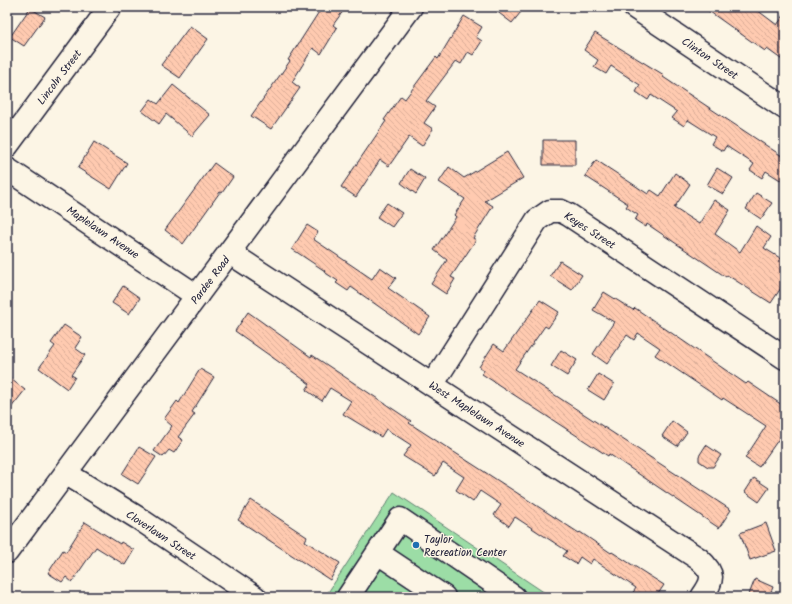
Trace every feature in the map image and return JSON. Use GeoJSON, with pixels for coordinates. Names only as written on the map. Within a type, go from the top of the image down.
{"type":"FeatureCollection","features":[{"type":"Feature","properties":{"kind":"street","name":"Lincoln Street"},"geometry":{"type":"LineString","coordinates":[[7,146],[110,7]]}},
{"type":"Feature","properties":{"kind":"street","name":"Pardee Road"},"geometry":{"type":"LineString","coordinates":[[7,552],[67,474],[411,7]]}},
{"type":"Feature","properties":{"kind":"street","name":"Clinton Street"},"geometry":{"type":"LineString","coordinates":[[634,7],[660,14],[785,108]]}},
{"type":"Feature","properties":{"kind":"street","name":"Maplelawn Avenue"},"geometry":{"type":"LineString","coordinates":[[7,169],[197,296]]}},
{"type":"Feature","properties":{"kind":"street","name":"Keyes Street"},"geometry":{"type":"LineString","coordinates":[[432,385],[537,220],[550,210],[569,215],[785,358]]}},
{"type":"Feature","properties":{"kind":"street","name":"West Maplelawn Avenue"},"geometry":{"type":"LineString","coordinates":[[230,253],[699,559],[708,567],[711,574],[706,590]]}},
{"type":"Feature","properties":{"kind":"street","name":"Cloverlawn Street"},"geometry":{"type":"LineString","coordinates":[[67,474],[138,518],[255,597]]}},
{"type":"Feature","properties":{"kind":"street"},"geometry":{"type":"LineString","coordinates":[[348,597],[400,519],[514,597]]}},
{"type":"Feature","properties":{"kind":"street"},"geometry":{"type":"LineString","coordinates":[[378,553],[444,597]]}},
{"type":"Feature","properties":{"kind":"green space","name":"Taylor Recreation Center"},"geometry":{"type":"Polygon","coordinates":[[[394,492],[551,597],[325,597],[394,492]]]}},
{"type":"Feature","properties":{"kind":"building"},"geometry":{"type":"Polygon","coordinates":[[[322,7],[346,7],[333,25],[337,28],[321,54],[313,48],[292,82],[300,88],[271,129],[251,116],[290,61],[288,60],[322,7]]]}},
{"type":"Feature","properties":{"kind":"building"},"geometry":{"type":"Polygon","coordinates":[[[491,7],[525,7],[512,23],[491,7]]]}},
{"type":"Feature","properties":{"kind":"building"},"geometry":{"type":"Polygon","coordinates":[[[703,7],[753,7],[777,25],[785,14],[785,62],[767,49],[765,51],[703,7]]]}},
{"type":"Feature","properties":{"kind":"building"},"geometry":{"type":"Polygon","coordinates":[[[30,8],[45,17],[24,46],[10,37],[30,8]]]}},
{"type":"Feature","properties":{"kind":"building"},"geometry":{"type":"Polygon","coordinates":[[[464,16],[482,27],[476,37],[482,41],[473,55],[468,52],[461,64],[456,61],[426,101],[435,107],[424,123],[433,129],[422,146],[409,137],[389,166],[380,160],[356,197],[341,187],[386,121],[384,120],[401,96],[405,99],[436,57],[438,59],[464,16]]]}},
{"type":"Feature","properties":{"kind":"building"},"geometry":{"type":"Polygon","coordinates":[[[190,26],[208,39],[180,78],[161,65],[190,26]]]}},
{"type":"Feature","properties":{"kind":"building"},"geometry":{"type":"Polygon","coordinates":[[[595,33],[664,75],[663,77],[785,158],[785,183],[766,171],[762,178],[750,170],[754,164],[726,146],[723,151],[711,144],[715,137],[688,120],[684,126],[672,118],[677,112],[651,95],[648,100],[636,92],[640,85],[611,66],[606,74],[594,67],[598,60],[584,50],[595,33]]]}},
{"type":"Feature","properties":{"kind":"building"},"geometry":{"type":"Polygon","coordinates":[[[173,85],[210,115],[192,136],[166,114],[159,124],[142,111],[151,99],[158,104],[173,85]]]}},
{"type":"Feature","properties":{"kind":"building"},"geometry":{"type":"Polygon","coordinates":[[[543,140],[575,140],[575,165],[543,165],[543,140]]]}},
{"type":"Feature","properties":{"kind":"building"},"geometry":{"type":"Polygon","coordinates":[[[94,142],[127,163],[111,189],[78,168],[94,142]]]}},
{"type":"Feature","properties":{"kind":"building"},"geometry":{"type":"Polygon","coordinates":[[[507,152],[523,178],[485,201],[493,206],[473,238],[476,240],[451,277],[455,279],[446,294],[431,284],[447,260],[434,250],[456,217],[454,215],[465,199],[439,182],[449,167],[464,178],[507,152]]]}},
{"type":"Feature","properties":{"kind":"building"},"geometry":{"type":"Polygon","coordinates":[[[596,160],[648,194],[651,190],[660,196],[675,173],[690,184],[674,208],[699,224],[714,200],[730,210],[715,234],[740,252],[756,226],[771,237],[764,248],[785,261],[785,282],[771,303],[727,275],[726,277],[647,224],[646,227],[635,220],[638,215],[626,207],[628,204],[585,176],[596,160]]]}},
{"type":"Feature","properties":{"kind":"building"},"geometry":{"type":"Polygon","coordinates":[[[214,163],[233,177],[222,193],[220,192],[183,244],[165,230],[214,163]]]}},
{"type":"Feature","properties":{"kind":"building"},"geometry":{"type":"Polygon","coordinates":[[[717,168],[733,178],[723,194],[707,185],[717,168]]]}},
{"type":"Feature","properties":{"kind":"building"},"geometry":{"type":"Polygon","coordinates":[[[410,169],[425,179],[416,194],[401,183],[410,169]]]}},
{"type":"Feature","properties":{"kind":"building"},"geometry":{"type":"Polygon","coordinates":[[[756,193],[772,203],[761,219],[746,209],[756,193]]]}},
{"type":"Feature","properties":{"kind":"building"},"geometry":{"type":"Polygon","coordinates":[[[387,203],[402,213],[392,227],[377,217],[387,203]]]}},
{"type":"Feature","properties":{"kind":"building"},"geometry":{"type":"Polygon","coordinates":[[[307,225],[318,232],[313,239],[372,279],[380,267],[396,278],[388,288],[430,317],[418,334],[351,287],[348,291],[336,283],[338,281],[292,249],[307,225]]]}},
{"type":"Feature","properties":{"kind":"building"},"geometry":{"type":"Polygon","coordinates":[[[560,261],[582,275],[572,290],[550,276],[560,261]]]}},
{"type":"Feature","properties":{"kind":"building"},"geometry":{"type":"Polygon","coordinates":[[[123,286],[140,298],[129,314],[112,303],[123,286]]]}},
{"type":"Feature","properties":{"kind":"building"},"geometry":{"type":"Polygon","coordinates":[[[604,292],[633,310],[635,308],[746,384],[748,382],[785,407],[785,430],[759,467],[745,458],[766,426],[723,398],[722,400],[655,355],[660,348],[638,333],[634,340],[627,335],[607,364],[593,354],[614,322],[593,310],[604,292]]]}},
{"type":"Feature","properties":{"kind":"building"},"geometry":{"type":"Polygon","coordinates":[[[540,300],[559,312],[548,328],[545,326],[515,369],[731,510],[719,528],[609,454],[608,456],[482,374],[484,370],[479,367],[494,344],[504,351],[540,300]]]}},
{"type":"Feature","properties":{"kind":"building"},"geometry":{"type":"Polygon","coordinates":[[[248,312],[311,357],[312,355],[411,421],[409,423],[579,533],[580,532],[611,553],[612,552],[664,585],[656,597],[630,597],[636,588],[593,559],[590,564],[580,557],[576,564],[563,556],[567,551],[515,517],[509,526],[494,515],[501,505],[480,491],[473,502],[456,490],[464,477],[443,463],[435,476],[403,456],[411,445],[386,429],[381,437],[343,414],[351,401],[330,388],[322,401],[306,390],[310,384],[235,331],[248,312]]]}},
{"type":"Feature","properties":{"kind":"building"},"geometry":{"type":"Polygon","coordinates":[[[64,325],[82,337],[75,348],[85,355],[71,375],[75,377],[67,389],[39,368],[55,346],[51,343],[64,325]]]}},
{"type":"Feature","properties":{"kind":"building"},"geometry":{"type":"Polygon","coordinates":[[[561,350],[577,360],[567,376],[551,366],[561,350]]]}},
{"type":"Feature","properties":{"kind":"building"},"geometry":{"type":"Polygon","coordinates":[[[200,369],[214,377],[192,412],[195,414],[178,437],[183,440],[174,453],[169,450],[163,457],[154,451],[172,426],[164,419],[177,401],[179,403],[200,369]]]}},
{"type":"Feature","properties":{"kind":"building"},"geometry":{"type":"Polygon","coordinates":[[[598,374],[614,384],[604,400],[588,390],[598,374]]]}},
{"type":"Feature","properties":{"kind":"building"},"geometry":{"type":"Polygon","coordinates":[[[7,376],[25,390],[7,413],[7,376]]]}},
{"type":"Feature","properties":{"kind":"building"},"geometry":{"type":"Polygon","coordinates":[[[672,421],[687,432],[677,446],[662,436],[672,421]]]}},
{"type":"Feature","properties":{"kind":"building"},"geometry":{"type":"Polygon","coordinates":[[[706,445],[721,455],[713,467],[708,467],[699,461],[699,456],[706,445]]]}},
{"type":"Feature","properties":{"kind":"building"},"geometry":{"type":"Polygon","coordinates":[[[139,447],[156,457],[138,484],[122,474],[139,447]]]}},
{"type":"Feature","properties":{"kind":"building"},"geometry":{"type":"Polygon","coordinates":[[[754,478],[769,488],[759,502],[745,492],[754,478]]]}},
{"type":"Feature","properties":{"kind":"building"},"geometry":{"type":"Polygon","coordinates":[[[251,500],[307,537],[305,541],[340,563],[330,580],[238,520],[251,500]]]}},
{"type":"Feature","properties":{"kind":"building"},"geometry":{"type":"Polygon","coordinates":[[[85,522],[120,544],[121,542],[134,550],[125,565],[96,547],[72,582],[66,577],[62,582],[48,573],[63,550],[66,552],[85,522]]]}},
{"type":"Feature","properties":{"kind":"building"},"geometry":{"type":"Polygon","coordinates":[[[766,523],[776,551],[750,560],[740,533],[766,523]]]}},
{"type":"Feature","properties":{"kind":"building"},"geometry":{"type":"Polygon","coordinates":[[[755,579],[773,587],[769,597],[748,597],[755,579]]]}},
{"type":"Feature","properties":{"kind":"place","name":"Taylor Recreation Center"},"geometry":{"type":"Point","coordinates":[416,545]}}]}
